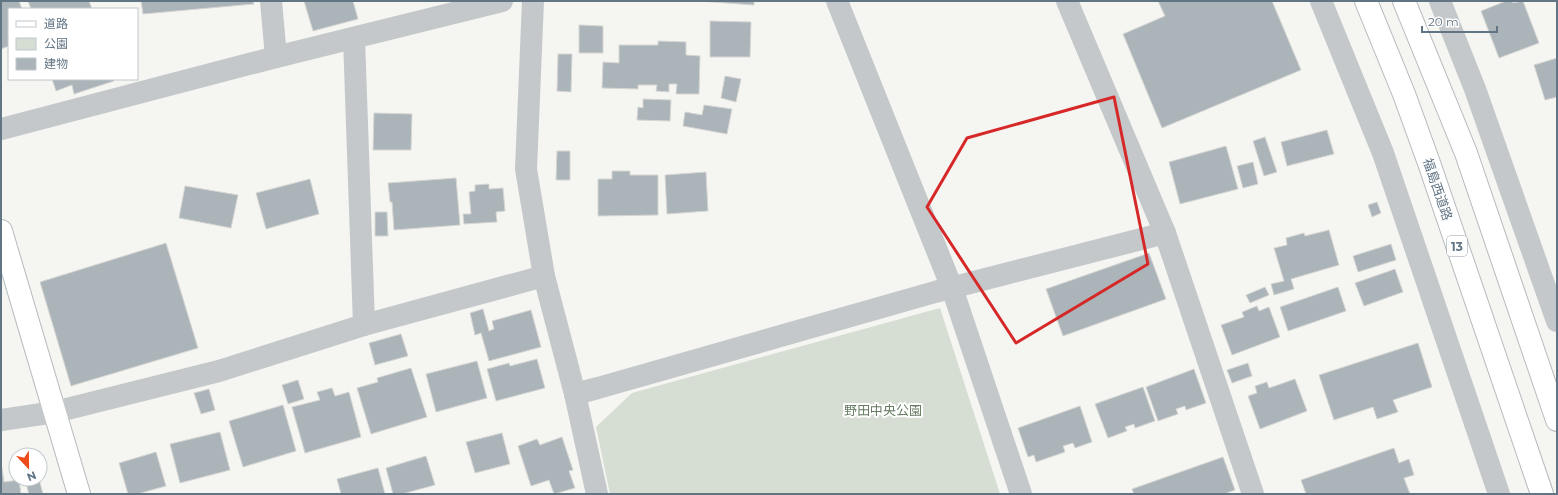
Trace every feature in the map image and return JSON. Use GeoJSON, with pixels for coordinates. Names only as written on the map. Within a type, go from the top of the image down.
{"type":"FeatureCollection","features":[{"type":"Feature","properties":{"kind":"main road","name":"福島西道路"},"geometry":{"type":"LineString","coordinates":[[1366,1],[1404,94],[1429,163],[1542,494]]}},
{"type":"Feature","properties":{"kind":"main road"},"geometry":{"type":"LineString","coordinates":[[1404,1],[1466,153],[1557,420]]}},
{"type":"Feature","properties":{"kind":"main road"},"geometry":{"type":"LineString","coordinates":[[1,231],[79,494]]}},
{"type":"Feature","properties":{"kind":"street"},"geometry":{"type":"LineString","coordinates":[[271,1],[276,57]]}},
{"type":"Feature","properties":{"kind":"street"},"geometry":{"type":"LineString","coordinates":[[1,129],[276,57],[502,1]]}},
{"type":"Feature","properties":{"kind":"street"},"geometry":{"type":"LineString","coordinates":[[533,1],[526,169],[544,276],[575,394],[597,494]]}},
{"type":"Feature","properties":{"kind":"street"},"geometry":{"type":"LineString","coordinates":[[837,1],[952,288],[1021,494]]}},
{"type":"Feature","properties":{"kind":"street"},"geometry":{"type":"LineString","coordinates":[[1067,1],[1165,232],[1253,494]]}},
{"type":"Feature","properties":{"kind":"street"},"geometry":{"type":"LineString","coordinates":[[1321,1],[1383,153],[1499,494]]}},
{"type":"Feature","properties":{"kind":"street"},"geometry":{"type":"LineString","coordinates":[[1440,1],[1476,89],[1557,321]]}},
{"type":"Feature","properties":{"kind":"street"},"geometry":{"type":"LineString","coordinates":[[354,38],[364,325]]}},
{"type":"Feature","properties":{"kind":"street"},"geometry":{"type":"LineString","coordinates":[[575,394],[952,288],[1165,232]]}},
{"type":"Feature","properties":{"kind":"street"},"geometry":{"type":"LineString","coordinates":[[1,420],[54,412],[219,371],[364,325],[544,276]]}},
{"type":"Feature","properties":{"kind":"highlighted area"},"geometry":{"type":"Polygon","coordinates":[[[1114,97],[1148,264],[1016,343],[927,207],[967,138],[1114,97]]]}},
{"type":"Feature","properties":{"kind":"green space","name":"野田中央公園"},"geometry":{"type":"Polygon","coordinates":[[[940,308],[1000,494],[610,494],[596,427],[632,393],[940,308]]]}},
{"type":"Feature","properties":{"kind":"building"},"geometry":{"type":"Polygon","coordinates":[[[19,1],[22,8],[8,8],[8,46],[1,49],[1,2],[19,1]]]}},
{"type":"Feature","properties":{"kind":"building"},"geometry":{"type":"Polygon","coordinates":[[[28,1],[89,1],[92,8],[31,8],[28,1]]]}},
{"type":"Feature","properties":{"kind":"building"},"geometry":{"type":"Polygon","coordinates":[[[141,1],[253,1],[254,4],[143,14],[141,1]]]}},
{"type":"Feature","properties":{"kind":"building"},"geometry":{"type":"Polygon","coordinates":[[[304,1],[353,1],[358,19],[313,31],[304,1]]]}},
{"type":"Feature","properties":{"kind":"building"},"geometry":{"type":"Polygon","coordinates":[[[698,1],[754,1],[754,5],[698,1]]]}},
{"type":"Feature","properties":{"kind":"building"},"geometry":{"type":"Polygon","coordinates":[[[1158,1],[1272,1],[1301,70],[1162,128],[1123,34],[1165,16],[1158,1]]]}},
{"type":"Feature","properties":{"kind":"building"},"geometry":{"type":"Polygon","coordinates":[[[1506,1],[1512,1],[1513,3],[1523,1],[1539,43],[1499,58],[1481,11],[1506,1]]]}},
{"type":"Feature","properties":{"kind":"building"},"geometry":{"type":"Polygon","coordinates":[[[710,21],[751,22],[750,57],[710,57],[710,21]]]}},
{"type":"Feature","properties":{"kind":"building"},"geometry":{"type":"Polygon","coordinates":[[[579,25],[603,26],[603,53],[579,53],[579,25]]]}},
{"type":"Feature","properties":{"kind":"building"},"geometry":{"type":"Polygon","coordinates":[[[658,41],[686,42],[686,55],[700,56],[699,94],[676,94],[677,84],[669,84],[669,92],[656,91],[657,85],[638,85],[638,89],[602,88],[603,62],[619,63],[619,45],[658,45],[658,41]]]}},
{"type":"Feature","properties":{"kind":"building"},"geometry":{"type":"Polygon","coordinates":[[[558,54],[572,54],[571,92],[557,91],[558,54]]]}},
{"type":"Feature","properties":{"kind":"building"},"geometry":{"type":"Polygon","coordinates":[[[1557,58],[1557,97],[1545,100],[1534,65],[1557,58]]]}},
{"type":"Feature","properties":{"kind":"building"},"geometry":{"type":"Polygon","coordinates":[[[725,76],[741,79],[736,102],[721,98],[725,76]]]}},
{"type":"Feature","properties":{"kind":"building"},"geometry":{"type":"Polygon","coordinates":[[[52,80],[114,81],[74,94],[72,85],[56,91],[52,80]]]}},
{"type":"Feature","properties":{"kind":"building"},"geometry":{"type":"Polygon","coordinates":[[[643,99],[671,100],[670,121],[637,120],[638,107],[643,108],[643,99]]]}},
{"type":"Feature","properties":{"kind":"building"},"geometry":{"type":"Polygon","coordinates":[[[704,105],[732,109],[727,134],[683,126],[685,112],[702,115],[704,105]]]}},
{"type":"Feature","properties":{"kind":"building"},"geometry":{"type":"Polygon","coordinates":[[[374,113],[412,114],[411,150],[373,150],[374,113]]]}},
{"type":"Feature","properties":{"kind":"building"},"geometry":{"type":"Polygon","coordinates":[[[1327,130],[1334,154],[1287,166],[1281,142],[1327,130]]]}},
{"type":"Feature","properties":{"kind":"building"},"geometry":{"type":"Polygon","coordinates":[[[1265,137],[1277,172],[1264,176],[1253,141],[1265,137]]]}},
{"type":"Feature","properties":{"kind":"building"},"geometry":{"type":"Polygon","coordinates":[[[1226,146],[1238,189],[1180,204],[1169,162],[1226,146]]]}},
{"type":"Feature","properties":{"kind":"building"},"geometry":{"type":"Polygon","coordinates":[[[557,151],[570,151],[570,180],[556,180],[557,151]]]}},
{"type":"Feature","properties":{"kind":"building"},"geometry":{"type":"Polygon","coordinates":[[[1253,162],[1258,184],[1243,188],[1237,166],[1253,162]]]}},
{"type":"Feature","properties":{"kind":"building"},"geometry":{"type":"Polygon","coordinates":[[[612,171],[630,171],[630,175],[658,175],[658,215],[598,216],[598,179],[612,179],[612,171]]]}},
{"type":"Feature","properties":{"kind":"building"},"geometry":{"type":"Polygon","coordinates":[[[706,172],[708,211],[667,214],[665,175],[706,172]]]}},
{"type":"Feature","properties":{"kind":"building"},"geometry":{"type":"Polygon","coordinates":[[[456,178],[460,225],[394,230],[392,202],[390,202],[388,183],[456,178]]]}},
{"type":"Feature","properties":{"kind":"building"},"geometry":{"type":"Polygon","coordinates":[[[310,179],[319,214],[266,229],[256,193],[310,179]]]}},
{"type":"Feature","properties":{"kind":"building"},"geometry":{"type":"Polygon","coordinates":[[[489,184],[489,189],[503,188],[505,211],[496,212],[497,222],[464,224],[463,214],[471,214],[469,192],[475,191],[475,185],[489,184]]]}},
{"type":"Feature","properties":{"kind":"building"},"geometry":{"type":"Polygon","coordinates":[[[185,186],[238,195],[231,228],[179,218],[185,186]]]}},
{"type":"Feature","properties":{"kind":"building"},"geometry":{"type":"Polygon","coordinates":[[[1377,202],[1381,213],[1372,217],[1368,205],[1377,202]]]}},
{"type":"Feature","properties":{"kind":"building"},"geometry":{"type":"Polygon","coordinates":[[[375,212],[387,212],[388,236],[375,236],[375,212]]]}},
{"type":"Feature","properties":{"kind":"building"},"geometry":{"type":"Polygon","coordinates":[[[1329,230],[1339,265],[1291,279],[1294,289],[1274,295],[1271,284],[1284,281],[1274,248],[1287,245],[1286,238],[1304,233],[1305,236],[1329,230]]]}},
{"type":"Feature","properties":{"kind":"building"},"geometry":{"type":"Polygon","coordinates":[[[166,243],[198,348],[71,386],[40,282],[166,243]]]}},
{"type":"Feature","properties":{"kind":"building"},"geometry":{"type":"Polygon","coordinates":[[[1391,244],[1396,260],[1358,272],[1353,256],[1391,244]]]}},
{"type":"Feature","properties":{"kind":"building"},"geometry":{"type":"Polygon","coordinates":[[[1149,253],[1166,299],[1063,336],[1046,289],[1149,253]]]}},
{"type":"Feature","properties":{"kind":"building"},"geometry":{"type":"Polygon","coordinates":[[[1395,269],[1403,292],[1364,306],[1355,283],[1395,269]]]}},
{"type":"Feature","properties":{"kind":"building"},"geometry":{"type":"Polygon","coordinates":[[[1265,287],[1269,295],[1250,303],[1246,295],[1265,287]]]}},
{"type":"Feature","properties":{"kind":"building"},"geometry":{"type":"Polygon","coordinates":[[[1338,287],[1346,311],[1288,331],[1280,307],[1338,287]]]}},
{"type":"Feature","properties":{"kind":"building"},"geometry":{"type":"Polygon","coordinates":[[[1257,306],[1259,311],[1269,307],[1280,337],[1232,355],[1221,325],[1244,317],[1242,312],[1257,306]]]}},
{"type":"Feature","properties":{"kind":"building"},"geometry":{"type":"Polygon","coordinates":[[[483,309],[489,331],[494,329],[492,321],[531,310],[541,347],[489,361],[481,333],[475,335],[470,313],[483,309]]]}},
{"type":"Feature","properties":{"kind":"building"},"geometry":{"type":"Polygon","coordinates":[[[401,334],[408,356],[375,365],[369,343],[401,334]]]}},
{"type":"Feature","properties":{"kind":"building"},"geometry":{"type":"Polygon","coordinates":[[[1418,343],[1432,387],[1393,400],[1398,412],[1377,419],[1373,407],[1334,420],[1319,375],[1418,343]]]}},
{"type":"Feature","properties":{"kind":"building"},"geometry":{"type":"Polygon","coordinates":[[[537,359],[545,388],[496,401],[487,369],[509,363],[510,366],[537,359]]]}},
{"type":"Feature","properties":{"kind":"building"},"geometry":{"type":"Polygon","coordinates":[[[477,361],[487,398],[436,412],[426,374],[477,361]]]}},
{"type":"Feature","properties":{"kind":"building"},"geometry":{"type":"Polygon","coordinates":[[[1248,363],[1252,376],[1232,383],[1227,370],[1248,363]]]}},
{"type":"Feature","properties":{"kind":"building"},"geometry":{"type":"Polygon","coordinates":[[[411,368],[427,417],[371,434],[357,388],[378,382],[377,378],[411,368]]]}},
{"type":"Feature","properties":{"kind":"building"},"geometry":{"type":"Polygon","coordinates":[[[1194,369],[1206,403],[1186,410],[1185,406],[1176,409],[1178,414],[1158,421],[1146,387],[1194,369]]]}},
{"type":"Feature","properties":{"kind":"building"},"geometry":{"type":"Polygon","coordinates":[[[1295,379],[1307,411],[1260,429],[1248,396],[1257,393],[1255,386],[1267,382],[1269,388],[1295,379]]]}},
{"type":"Feature","properties":{"kind":"building"},"geometry":{"type":"Polygon","coordinates":[[[298,380],[304,399],[288,404],[282,385],[298,380]]]}},
{"type":"Feature","properties":{"kind":"building"},"geometry":{"type":"Polygon","coordinates":[[[1143,387],[1155,421],[1135,428],[1134,424],[1125,427],[1127,431],[1108,438],[1095,404],[1143,387]]]}},
{"type":"Feature","properties":{"kind":"building"},"geometry":{"type":"Polygon","coordinates":[[[332,388],[335,396],[349,392],[361,437],[305,453],[292,407],[320,400],[317,392],[332,388]]]}},
{"type":"Feature","properties":{"kind":"building"},"geometry":{"type":"Polygon","coordinates":[[[209,389],[215,410],[201,414],[194,393],[209,389]]]}},
{"type":"Feature","properties":{"kind":"building"},"geometry":{"type":"Polygon","coordinates":[[[283,405],[296,451],[243,467],[229,421],[283,405]]]}},
{"type":"Feature","properties":{"kind":"building"},"geometry":{"type":"Polygon","coordinates":[[[1080,406],[1092,442],[1075,448],[1073,443],[1063,446],[1065,452],[1036,462],[1034,455],[1028,457],[1018,428],[1080,406]]]}},
{"type":"Feature","properties":{"kind":"building"},"geometry":{"type":"Polygon","coordinates":[[[220,432],[230,470],[180,483],[170,444],[220,432]]]}},
{"type":"Feature","properties":{"kind":"building"},"geometry":{"type":"Polygon","coordinates":[[[502,433],[510,464],[475,473],[466,442],[502,433]]]}},
{"type":"Feature","properties":{"kind":"building"},"geometry":{"type":"Polygon","coordinates":[[[562,437],[573,470],[569,471],[575,488],[554,494],[549,480],[531,486],[518,446],[537,439],[540,445],[562,437]]]}},
{"type":"Feature","properties":{"kind":"building"},"geometry":{"type":"Polygon","coordinates":[[[1394,448],[1399,463],[1409,459],[1414,475],[1404,478],[1410,494],[1306,494],[1301,480],[1394,448]]]}},
{"type":"Feature","properties":{"kind":"building"},"geometry":{"type":"Polygon","coordinates":[[[156,452],[166,486],[137,494],[128,494],[119,463],[156,452]]]}},
{"type":"Feature","properties":{"kind":"building"},"geometry":{"type":"Polygon","coordinates":[[[426,456],[435,485],[402,494],[393,494],[386,468],[426,456]]]}},
{"type":"Feature","properties":{"kind":"building"},"geometry":{"type":"Polygon","coordinates":[[[1223,457],[1235,490],[1224,494],[1134,494],[1132,489],[1223,457]]]}},
{"type":"Feature","properties":{"kind":"building"},"geometry":{"type":"Polygon","coordinates":[[[2,468],[4,482],[8,481],[8,487],[20,487],[21,494],[1,494],[2,468]]]}},
{"type":"Feature","properties":{"kind":"building"},"geometry":{"type":"Polygon","coordinates":[[[378,468],[385,494],[341,494],[337,479],[378,468]]]}},
{"type":"Feature","properties":{"kind":"building"},"geometry":{"type":"Polygon","coordinates":[[[27,487],[41,487],[43,494],[29,494],[27,487]]]}}]}
